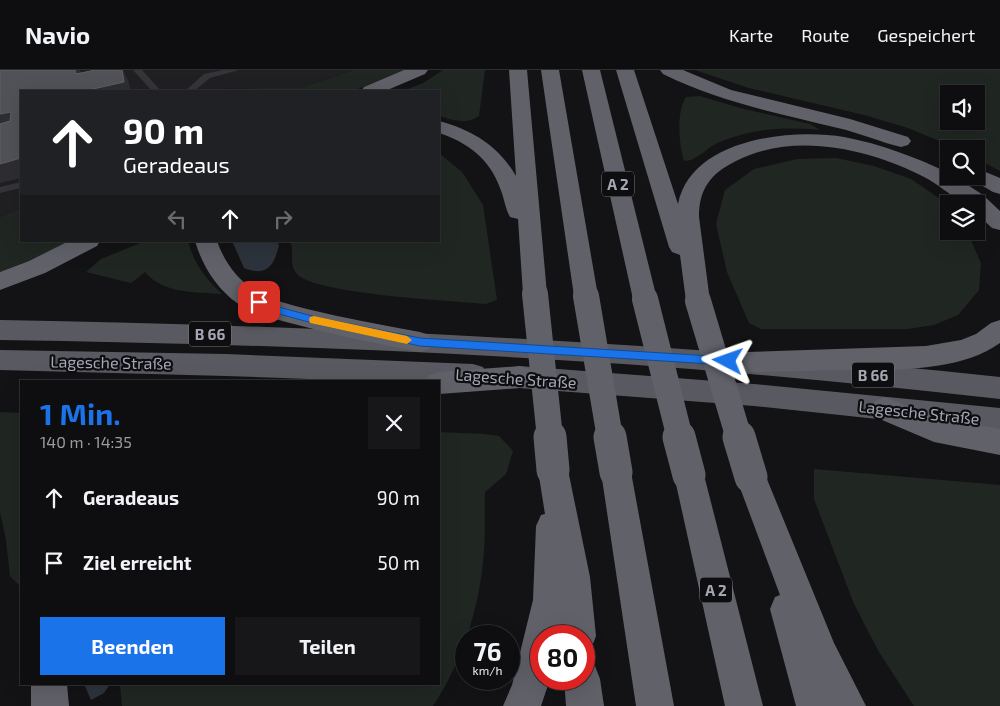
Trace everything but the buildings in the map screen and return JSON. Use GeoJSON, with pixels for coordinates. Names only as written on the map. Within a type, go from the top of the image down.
{"type":"FeatureCollection","features":[{"type":"Feature","properties":{"kind":"highway"},"geometry":{"type":"LineString","coordinates":[[372,90],[419,70]]}},
{"type":"Feature","properties":{"kind":"highway"},"geometry":{"type":"LineString","coordinates":[[518,70],[535,294],[553,470],[573,577],[577,625]]}},
{"type":"Feature","properties":{"kind":"highway"},"geometry":{"type":"LineString","coordinates":[[550,70],[655,706]]}},
{"type":"Feature","properties":{"kind":"highway","name":"A 2"},"geometry":{"type":"LineString","coordinates":[[591,70],[744,706]]}},
{"type":"Feature","properties":{"kind":"highway"},"geometry":{"type":"LineString","coordinates":[[625,70],[751,477],[815,706]]}},
{"type":"Feature","properties":{"kind":"highway"},"geometry":{"type":"LineString","coordinates":[[669,70],[713,91],[785,111],[863,128],[931,152]]}},
{"type":"Feature","properties":{"kind":"highway"},"geometry":{"type":"LineString","coordinates":[[440,127],[463,136],[478,145],[494,158],[505,173],[514,190],[535,294]]}},
{"type":"Feature","properties":{"kind":"highway"},"geometry":{"type":"LineString","coordinates":[[698,301],[688,214],[690,196],[698,180],[709,169],[726,157],[747,148],[798,141],[825,142],[876,151],[908,162],[951,182],[984,207],[1000,223]]}},
{"type":"Feature","properties":{"kind":"highway"},"geometry":{"type":"LineString","coordinates":[[985,179],[1000,188]]}},
{"type":"Feature","properties":{"kind":"highway"},"geometry":{"type":"LineString","coordinates":[[0,281],[37,267],[87,242]]}},
{"type":"Feature","properties":{"kind":"highway"},"geometry":{"type":"LineString","coordinates":[[206,242],[213,263],[228,281],[246,296],[272,308],[316,320],[420,342]]}},
{"type":"Feature","properties":{"kind":"highway","name":"Lagesche Straße"},"geometry":{"type":"LineString","coordinates":[[0,330],[177,333],[420,342],[746,362],[1000,388]]}},
{"type":"Feature","properties":{"kind":"highway"},"geometry":{"type":"LineString","coordinates":[[746,362],[933,356],[969,348],[995,335],[1000,330]]}},
{"type":"Feature","properties":{"kind":"highway","name":"Lagesche Straße"},"geometry":{"type":"LineString","coordinates":[[0,360],[226,365],[520,377],[754,395],[1000,420]]}},
{"type":"Feature","properties":{"kind":"highway"},"geometry":{"type":"LineString","coordinates":[[440,383],[520,377]]}},
{"type":"Feature","properties":{"kind":"highway"},"geometry":{"type":"LineString","coordinates":[[885,409],[934,430],[1000,442]]}},
{"type":"Feature","properties":{"kind":"highway"},"geometry":{"type":"LineString","coordinates":[[544,625],[550,600],[553,470]]}},
{"type":"Feature","properties":{"kind":"highway"},"geometry":{"type":"LineString","coordinates":[[751,477],[821,655],[847,706]]}},
{"type":"Feature","properties":{"kind":"highway"},"geometry":{"type":"LineString","coordinates":[[49,685],[50,706]]}},
{"type":"Feature","properties":{"kind":"highway"},"geometry":{"type":"LineString","coordinates":[[522,706],[530,687]]}},
{"type":"Feature","properties":{"kind":"highway"},"geometry":{"type":"LineString","coordinates":[[583,690],[585,706]]}},
{"type":"Feature","properties":{"kind":"lane"},"geometry":{"type":"LineString","coordinates":[[137,70],[156,90]]}},
{"type":"Feature","properties":{"kind":"lane"},"geometry":{"type":"LineString","coordinates":[[190,90],[207,76],[235,70]]}},
{"type":"Feature","properties":{"kind":"lane"},"geometry":{"type":"LineString","coordinates":[[0,190],[20,185]]}},
{"type":"Feature","properties":{"kind":"shaded area"},"geometry":{"type":"Polygon","coordinates":[[[0,70],[353,70],[303,87],[293,88],[20,90],[20,208],[0,217],[0,70]]]}},
{"type":"Feature","properties":{"kind":"shaded area"},"geometry":{"type":"Polygon","coordinates":[[[353,70],[405,70],[355,90],[218,90],[303,87],[353,70]]]}},
{"type":"Feature","properties":{"kind":"shaded area"},"geometry":{"type":"Polygon","coordinates":[[[443,70],[485,70],[479,116],[464,121],[440,116],[440,90],[406,90],[423,83],[443,70]]]}},
{"type":"Feature","properties":{"kind":"shaded area"},"geometry":{"type":"Polygon","coordinates":[[[695,70],[1000,70],[1000,171],[985,163],[985,140],[940,141],[908,128],[864,115],[749,88],[695,70]]]}},
{"type":"Feature","properties":{"kind":"shaded area"},"geometry":{"type":"Polygon","coordinates":[[[700,96],[740,108],[810,124],[820,130],[782,129],[757,131],[732,137],[711,147],[693,159],[684,161],[680,138],[681,111],[686,97],[700,96]]]}},
{"type":"Feature","properties":{"kind":"shaded area"},"geometry":{"type":"Polygon","coordinates":[[[440,154],[462,172],[483,205],[497,300],[486,304],[386,295],[329,287],[309,281],[297,274],[292,261],[290,242],[440,242],[440,154]]]}},
{"type":"Feature","properties":{"kind":"shaded area"},"geometry":{"type":"Polygon","coordinates":[[[836,158],[874,166],[911,179],[940,199],[940,240],[971,240],[981,263],[979,290],[958,315],[934,325],[907,329],[761,329],[749,323],[727,272],[716,224],[725,190],[754,169],[797,159],[836,158]]]}},
{"type":"Feature","properties":{"kind":"shaded area"},"geometry":{"type":"Polygon","coordinates":[[[20,208],[20,242],[71,242],[49,253],[0,272],[0,217],[20,208]]]}},
{"type":"Feature","properties":{"kind":"shaded area"},"geometry":{"type":"Polygon","coordinates":[[[138,242],[188,242],[201,270],[222,294],[191,292],[170,288],[152,279],[145,272],[131,283],[86,272],[101,259],[138,244],[138,242]]]}},
{"type":"Feature","properties":{"kind":"shaded area"},"geometry":{"type":"Polygon","coordinates":[[[232,242],[277,242],[279,245],[275,259],[268,268],[258,271],[244,268],[232,242]]]}},
{"type":"Feature","properties":{"kind":"shaded area"},"geometry":{"type":"Polygon","coordinates":[[[0,412],[20,413],[19,585],[10,576],[6,540],[0,512],[0,412]]]}},
{"type":"Feature","properties":{"kind":"shaded area"},"geometry":{"type":"Polygon","coordinates":[[[440,432],[499,436],[513,451],[506,474],[485,492],[484,553],[477,600],[470,625],[455,625],[455,666],[433,706],[122,706],[120,685],[440,685],[440,432]]]}},
{"type":"Feature","properties":{"kind":"shaded area"},"geometry":{"type":"Polygon","coordinates":[[[814,469],[1000,485],[1000,706],[914,706],[879,652],[854,604],[814,499],[814,469]]]}},
{"type":"Feature","properties":{"kind":"shaded area"},"geometry":{"type":"Polygon","coordinates":[[[84,685],[109,685],[104,693],[91,700],[84,685]]]}},
{"type":"Feature","properties":{"kind":"slow traffic"},"geometry":{"type":"LineString","coordinates":[[314,320],[407,340]]}},
{"type":"Feature","properties":{"kind":"route"},"geometry":{"type":"LineString","coordinates":[[259,302],[272,308],[316,320],[420,342],[728,361]]}}]}
